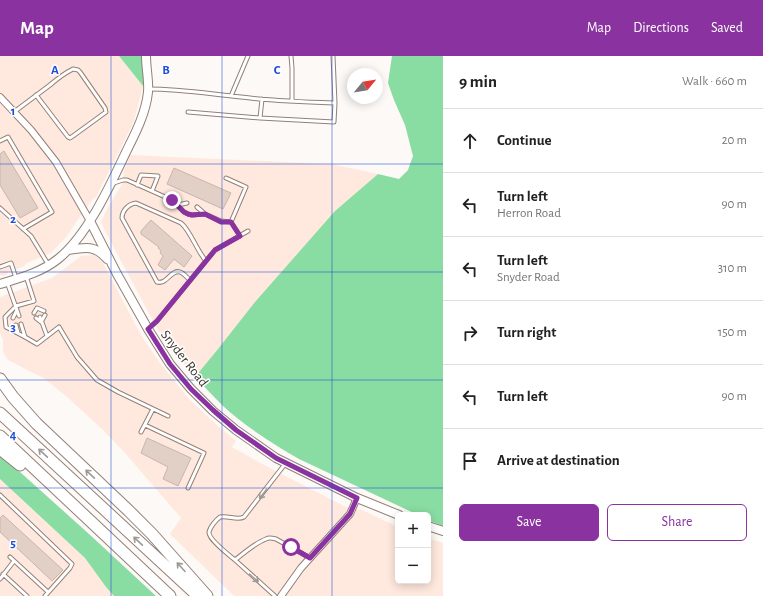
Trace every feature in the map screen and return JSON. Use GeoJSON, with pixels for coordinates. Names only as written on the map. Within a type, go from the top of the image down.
{"type":"FeatureCollection","features":[{"type":"Feature","properties":{"kind":"highway"},"geometry":{"type":"LineString","coordinates":[[0,379],[13,397],[36,423],[152,534],[207,596]]}},
{"type":"Feature","properties":{"kind":"highway"},"geometry":{"type":"LineString","coordinates":[[0,413],[198,596]]}},
{"type":"Feature","properties":{"kind":"highway"},"geometry":{"type":"LineString","coordinates":[[0,436],[170,596]]}},
{"type":"Feature","properties":{"kind":"highway"},"geometry":{"type":"LineString","coordinates":[[0,449],[86,518]]}},
{"type":"Feature","properties":{"kind":"street"},"geometry":{"type":"LineString","coordinates":[[3,283],[26,276],[49,266],[59,259],[68,250],[90,221],[137,130],[145,107],[148,89],[146,56]]}},
{"type":"Feature","properties":{"kind":"street","name":"Snyder Road"},"geometry":{"type":"LineString","coordinates":[[0,97],[31,130],[56,162],[90,221],[148,329],[170,364],[191,389],[236,430],[276,458],[357,498],[395,513]]}},
{"type":"Feature","properties":{"kind":"street"},"geometry":{"type":"LineString","coordinates":[[68,250],[85,247],[92,248],[102,254],[113,266]]}},
{"type":"Feature","properties":{"kind":"street"},"geometry":{"type":"LineString","coordinates":[[281,596],[301,568],[350,514],[357,498]]}},
{"type":"Feature","properties":{"kind":"street"},"geometry":{"type":"LineString","coordinates":[[431,527],[443,531]]}},
{"type":"Feature","properties":{"kind":"lane"},"geometry":{"type":"LineString","coordinates":[[231,96],[248,56]]}},
{"type":"Feature","properties":{"kind":"lane"},"geometry":{"type":"LineString","coordinates":[[291,56],[292,101]]}},
{"type":"Feature","properties":{"kind":"lane"},"geometry":{"type":"LineString","coordinates":[[188,112],[334,122],[335,103],[333,56]]}},
{"type":"Feature","properties":{"kind":"lane"},"geometry":{"type":"LineString","coordinates":[[14,112],[36,94],[70,70],[75,69],[80,72],[105,108],[106,112],[70,138],[36,94]]}},
{"type":"Feature","properties":{"kind":"lane"},"geometry":{"type":"LineString","coordinates":[[148,89],[180,90],[262,99],[335,103]]}},
{"type":"Feature","properties":{"kind":"lane"},"geometry":{"type":"LineString","coordinates":[[260,118],[262,99]]}},
{"type":"Feature","properties":{"kind":"lane"},"geometry":{"type":"LineString","coordinates":[[0,141],[8,137],[52,212],[23,229]]}},
{"type":"Feature","properties":{"kind":"lane"},"geometry":{"type":"LineString","coordinates":[[136,184],[142,175],[158,176],[152,191]]}},
{"type":"Feature","properties":{"kind":"lane"},"geometry":{"type":"LineString","coordinates":[[226,178],[246,188],[231,222]]}},
{"type":"Feature","properties":{"kind":"lane"},"geometry":{"type":"LineString","coordinates":[[110,184],[123,180],[136,184],[172,200],[188,214],[205,214]]}},
{"type":"Feature","properties":{"kind":"lane"},"geometry":{"type":"LineString","coordinates":[[190,280],[182,273],[176,272],[163,282],[157,282],[122,218],[127,206],[132,203],[136,203],[184,225],[206,261]]}},
{"type":"Feature","properties":{"kind":"lane"},"geometry":{"type":"LineString","coordinates":[[178,205],[187,203]]}},
{"type":"Feature","properties":{"kind":"lane"},"geometry":{"type":"LineString","coordinates":[[197,207],[205,214],[221,222],[231,222]]}},
{"type":"Feature","properties":{"kind":"lane"},"geometry":{"type":"LineString","coordinates":[[0,208],[31,236],[49,266]]}},
{"type":"Feature","properties":{"kind":"lane"},"geometry":{"type":"LineString","coordinates":[[231,222],[240,236]]}},
{"type":"Feature","properties":{"kind":"lane"},"geometry":{"type":"LineString","coordinates":[[148,329],[157,321],[215,250],[248,231]]}},
{"type":"Feature","properties":{"kind":"lane"},"geometry":{"type":"LineString","coordinates":[[0,267],[11,263],[16,279]]}},
{"type":"Feature","properties":{"kind":"lane"},"geometry":{"type":"LineString","coordinates":[[26,276],[37,310]]}},
{"type":"Feature","properties":{"kind":"lane"},"geometry":{"type":"LineString","coordinates":[[3,283],[19,316]]}},
{"type":"Feature","properties":{"kind":"lane"},"geometry":{"type":"LineString","coordinates":[[34,301],[16,308],[5,317],[6,328],[26,337],[36,344],[59,327],[77,357],[97,380],[118,392],[168,416]]}},
{"type":"Feature","properties":{"kind":"lane"},"geometry":{"type":"LineString","coordinates":[[14,318],[16,308]]}},
{"type":"Feature","properties":{"kind":"lane"},"geometry":{"type":"LineString","coordinates":[[34,313],[37,310],[44,310]]}},
{"type":"Feature","properties":{"kind":"lane"},"geometry":{"type":"LineString","coordinates":[[42,322],[45,315]]}},
{"type":"Feature","properties":{"kind":"lane"},"geometry":{"type":"LineString","coordinates":[[40,317],[47,336]]}},
{"type":"Feature","properties":{"kind":"lane"},"geometry":{"type":"LineString","coordinates":[[36,318],[42,322]]}},
{"type":"Feature","properties":{"kind":"lane"},"geometry":{"type":"LineString","coordinates":[[21,324],[26,337]]}},
{"type":"Feature","properties":{"kind":"lane"},"geometry":{"type":"LineString","coordinates":[[16,325],[18,333]]}},
{"type":"Feature","properties":{"kind":"lane"},"geometry":{"type":"LineString","coordinates":[[141,432],[153,409]]}},
{"type":"Feature","properties":{"kind":"lane"},"geometry":{"type":"LineString","coordinates":[[145,425],[204,452],[188,488]]}},
{"type":"Feature","properties":{"kind":"lane"},"geometry":{"type":"LineString","coordinates":[[275,596],[211,538],[209,532],[220,517],[225,516],[240,519],[244,517],[286,463]]}},
{"type":"Feature","properties":{"kind":"lane"},"geometry":{"type":"LineString","coordinates":[[0,495],[72,564],[44,596]]}},
{"type":"Feature","properties":{"kind":"lane"},"geometry":{"type":"LineString","coordinates":[[235,560],[266,538],[276,539],[310,558]]}},
{"type":"Feature","properties":{"kind":"lane"},"geometry":{"type":"LineString","coordinates":[[10,557],[48,592]]}},
{"type":"Feature","properties":{"kind":"lane"},"geometry":{"type":"LineString","coordinates":[[0,579],[14,561]]}},
{"type":"Feature","properties":{"kind":"lane"},"geometry":{"type":"LineString","coordinates":[[3,574],[27,596]]}},
{"type":"Feature","properties":{"kind":"shaded area"},"geometry":{"type":"Polygon","coordinates":[[[0,56],[119,56],[143,86],[134,121],[96,197],[93,199],[67,236],[51,253],[2,276],[0,275],[0,56]]]}},
{"type":"Feature","properties":{"kind":"shaded area"},"geometry":{"type":"Polygon","coordinates":[[[130,155],[331,164],[378,174],[335,211],[195,377],[161,332],[159,332],[101,222],[122,184],[124,170],[130,155]]]}},
{"type":"Feature","properties":{"kind":"shaded area"},"geometry":{"type":"Polygon","coordinates":[[[95,255],[103,263],[142,337],[160,363],[190,400],[236,441],[232,447],[346,507],[362,510],[395,526],[395,584],[431,584],[431,539],[443,543],[443,596],[234,596],[170,534],[181,518],[125,453],[102,429],[67,397],[45,379],[8,360],[3,352],[3,340],[0,333],[0,297],[52,278],[81,256],[95,255]]]}},
{"type":"Feature","properties":{"kind":"shaded area"},"geometry":{"type":"Polygon","coordinates":[[[0,479],[85,558],[114,596],[0,596],[0,479]]]}},
{"type":"Feature","properties":{"kind":"green space"},"geometry":{"type":"Polygon","coordinates":[[[119,56],[143,56],[143,86],[119,56]]]}},
{"type":"Feature","properties":{"kind":"green space"},"geometry":{"type":"Polygon","coordinates":[[[392,56],[443,56],[443,526],[431,521],[431,512],[412,512],[289,453],[260,435],[232,414],[195,377],[255,302],[335,211],[378,174],[399,179],[408,170],[413,156],[405,125],[388,83],[392,56]]]}},
{"type":"Feature","properties":{"kind":"green space"},"geometry":{"type":"Polygon","coordinates":[[[0,454],[156,596],[114,596],[85,558],[0,479],[0,454]]]}},
{"type":"Feature","properties":{"kind":"building"},"geometry":{"type":"Polygon","coordinates":[[[4,151],[38,208],[20,218],[0,185],[0,154],[4,151]]]}},
{"type":"Feature","properties":{"kind":"building"},"geometry":{"type":"Polygon","coordinates":[[[174,168],[231,193],[223,209],[167,184],[174,168]]]}},
{"type":"Feature","properties":{"kind":"building"},"geometry":{"type":"Polygon","coordinates":[[[151,220],[192,256],[184,267],[174,259],[165,270],[158,265],[163,256],[160,253],[161,251],[158,248],[159,247],[141,234],[141,231],[151,220]]]}},
{"type":"Feature","properties":{"kind":"building"},"geometry":{"type":"Polygon","coordinates":[[[147,438],[191,458],[178,486],[163,479],[168,467],[141,453],[147,438]]]}},
{"type":"Feature","properties":{"kind":"building"},"geometry":{"type":"Polygon","coordinates":[[[3,515],[63,570],[52,581],[0,532],[0,518],[3,515]]]}},
{"type":"Feature","properties":{"kind":"route"},"geometry":{"type":"LineString","coordinates":[[172,200],[188,214],[205,214],[221,222],[231,222],[240,236],[215,250],[157,321],[148,329],[158,346],[170,364],[191,389],[236,430],[276,458],[357,498],[350,514],[310,558],[291,547]]}}]}
